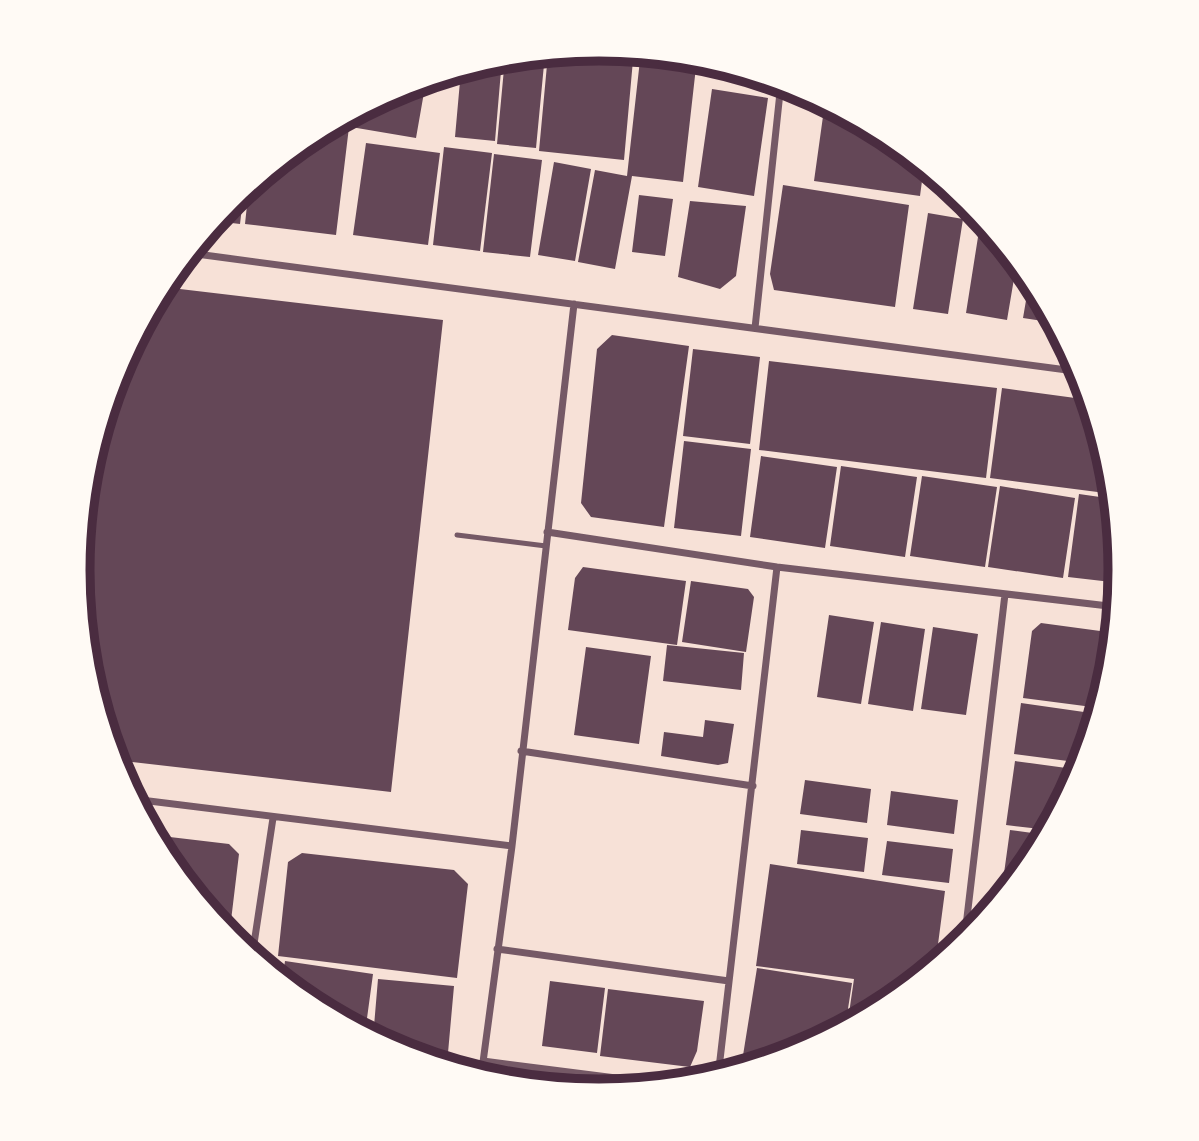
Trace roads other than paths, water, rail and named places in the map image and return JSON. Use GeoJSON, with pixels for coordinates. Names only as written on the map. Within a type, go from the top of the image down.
{"type":"FeatureCollection","features":[{"type":"Feature","properties":{"kind":"street"},"geometry":{"type":"LineString","coordinates":[[755,328],[780,94]]}},
{"type":"Feature","properties":{"kind":"street"},"geometry":{"type":"LineString","coordinates":[[200,254],[1067,370]]}},
{"type":"Feature","properties":{"kind":"street"},"geometry":{"type":"LineString","coordinates":[[482,1066],[512,846],[574,304]]}},
{"type":"Feature","properties":{"kind":"street"},"geometry":{"type":"LineString","coordinates":[[547,533],[778,567],[1108,606]]}},
{"type":"Feature","properties":{"kind":"street"},"geometry":{"type":"LineString","coordinates":[[719,1065],[778,567]]}},
{"type":"Feature","properties":{"kind":"street"},"geometry":{"type":"LineString","coordinates":[[966,924],[1005,594]]}},
{"type":"Feature","properties":{"kind":"street"},"geometry":{"type":"LineString","coordinates":[[522,751],[753,786]]}},
{"type":"Feature","properties":{"kind":"street"},"geometry":{"type":"LineString","coordinates":[[145,801],[512,846]]}},
{"type":"Feature","properties":{"kind":"street"},"geometry":{"type":"LineString","coordinates":[[255,945],[273,818]]}},
{"type":"Feature","properties":{"kind":"street"},"geometry":{"type":"LineString","coordinates":[[497,949],[729,981]]}},
{"type":"Feature","properties":{"kind":"street"},"geometry":{"type":"LineString","coordinates":[[483,1061],[626,1079]]}},
{"type":"Feature","properties":{"kind":"lane"},"geometry":{"type":"LineString","coordinates":[[457,535],[546,546]]}}]}
